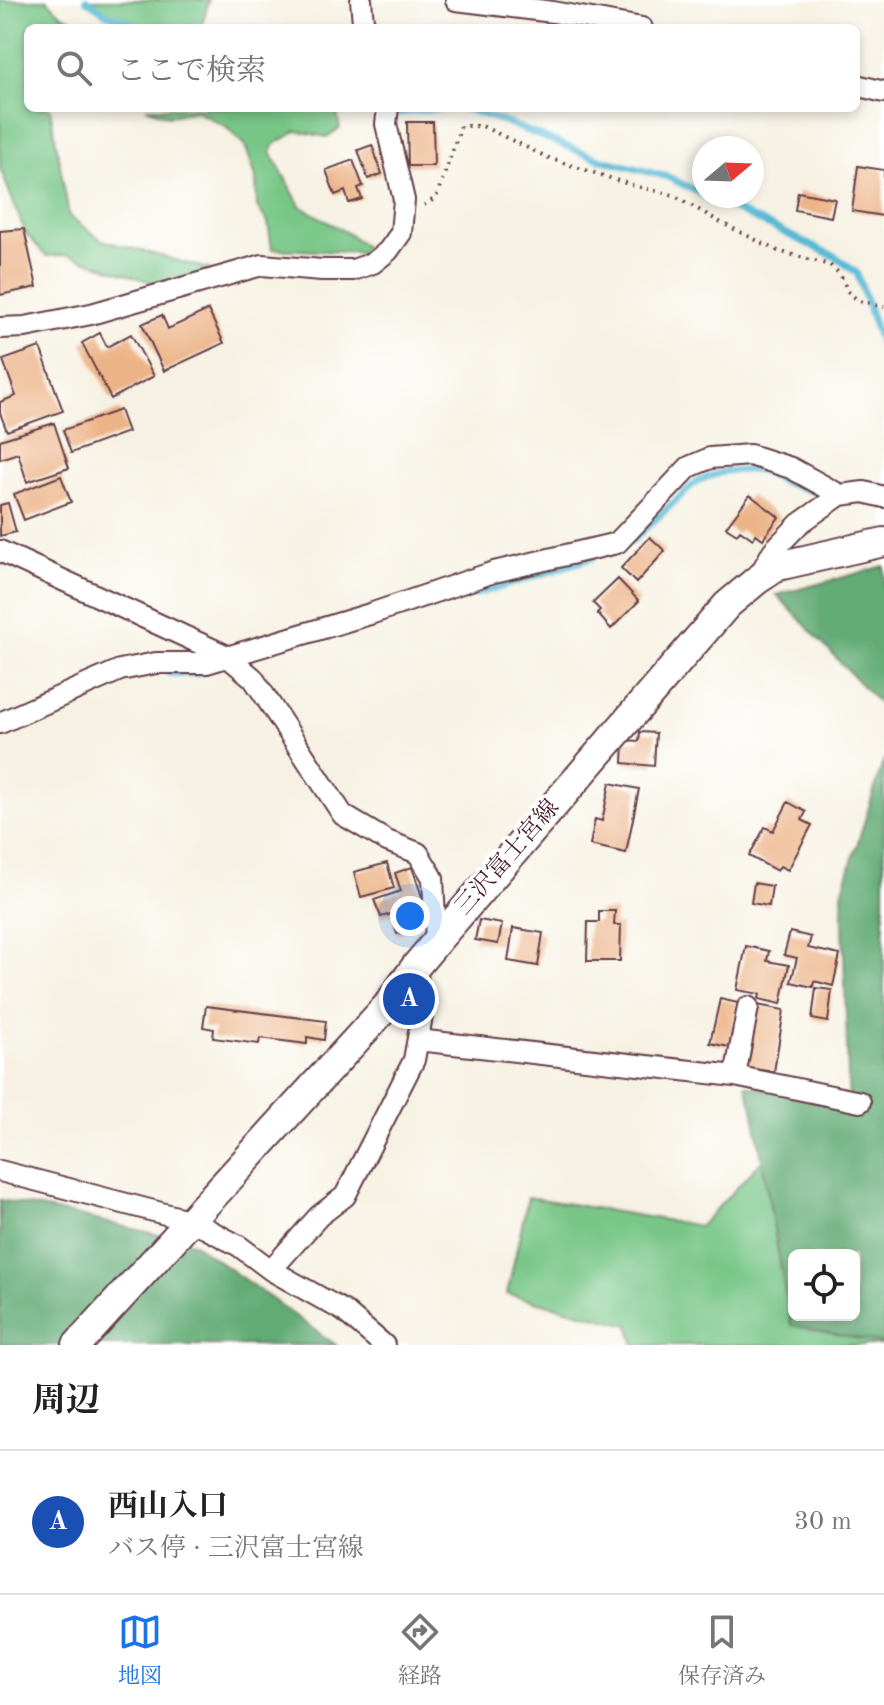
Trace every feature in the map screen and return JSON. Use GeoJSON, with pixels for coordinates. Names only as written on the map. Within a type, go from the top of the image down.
{"type":"FeatureCollection","features":[{"type":"Feature","properties":{"kind":"main road","name":"三沢富士宮線"},"geometry":{"type":"LineString","coordinates":[[77,1345],[387,1006],[436,942],[727,605],[778,566],[884,542]]}},
{"type":"Feature","properties":{"kind":"street"},"geometry":{"type":"LineString","coordinates":[[361,0],[364,24]]}},
{"type":"Feature","properties":{"kind":"street"},"geometry":{"type":"LineString","coordinates":[[456,0],[620,24]]}},
{"type":"Feature","properties":{"kind":"street"},"geometry":{"type":"LineString","coordinates":[[860,86],[884,92]]}},
{"type":"Feature","properties":{"kind":"street"},"geometry":{"type":"LineString","coordinates":[[0,328],[25,327],[91,314],[262,265],[353,270],[373,263],[388,251],[401,233],[404,200],[387,116]]}},
{"type":"Feature","properties":{"kind":"street"},"geometry":{"type":"LineString","coordinates":[[0,723],[120,670],[156,663],[207,663],[329,627],[494,572],[617,543],[689,467],[710,458],[750,455],[791,468],[840,495]]}},
{"type":"Feature","properties":{"kind":"street"},"geometry":{"type":"LineString","coordinates":[[757,580],[773,551],[799,524],[840,495],[864,492],[884,497]]}},
{"type":"Feature","properties":{"kind":"street"},"geometry":{"type":"LineString","coordinates":[[0,551],[227,656],[253,678],[343,815],[387,841],[418,853],[433,878],[436,942]]}},
{"type":"Feature","properties":{"kind":"street"},"geometry":{"type":"LineString","coordinates":[[271,1270],[319,1216],[345,1196],[414,1060],[422,1016],[416,966]]}},
{"type":"Feature","properties":{"kind":"street"},"geometry":{"type":"LineString","coordinates":[[735,1076],[748,1007]]}},
{"type":"Feature","properties":{"kind":"street"},"geometry":{"type":"LineString","coordinates":[[418,1040],[735,1076],[860,1102]]}},
{"type":"Feature","properties":{"kind":"street"},"geometry":{"type":"LineString","coordinates":[[0,1171],[192,1221],[239,1246],[271,1270],[344,1311],[384,1345]]}},
{"type":"Feature","properties":{"kind":"path"},"geometry":{"type":"LineString","coordinates":[[404,200],[421,208],[436,198],[461,126],[482,126],[549,158],[631,185],[673,195],[778,251],[830,265],[840,274],[849,293],[859,301],[884,307]]}},
{"type":"Feature","properties":{"kind":"green space"},"geometry":{"type":"Polygon","coordinates":[[[0,0],[47,0],[62,15],[84,24],[24,24],[24,112],[51,112],[69,216],[102,240],[212,270],[157,284],[69,255],[46,256],[25,232],[0,168],[0,0]]]}},
{"type":"Feature","properties":{"kind":"green space"},"geometry":{"type":"Polygon","coordinates":[[[85,0],[209,0],[202,24],[121,24],[85,0]]]}},
{"type":"Feature","properties":{"kind":"green space"},"geometry":{"type":"Polygon","coordinates":[[[158,112],[191,112],[169,116],[158,112]]]}},
{"type":"Feature","properties":{"kind":"green space"},"geometry":{"type":"Polygon","coordinates":[[[199,112],[337,112],[340,128],[327,137],[297,131],[275,144],[271,152],[300,206],[349,234],[372,253],[272,249],[268,222],[257,207],[256,177],[245,145],[225,126],[199,112]]]}},
{"type":"Feature","properties":{"kind":"green space"},"geometry":{"type":"Polygon","coordinates":[[[884,566],[884,709],[777,595],[884,566]]]}},
{"type":"Feature","properties":{"kind":"green space"},"geometry":{"type":"Polygon","coordinates":[[[884,759],[884,1344],[791,1325],[790,1321],[860,1321],[860,1249],[788,1249],[788,1308],[753,1108],[746,1085],[849,1110],[842,893],[884,759]]]}},
{"type":"Feature","properties":{"kind":"green space"},"geometry":{"type":"Polygon","coordinates":[[[762,1161],[788,1321],[884,1345],[635,1345],[629,1325],[507,1294],[528,1197],[700,1226],[762,1161]]]}},
{"type":"Feature","properties":{"kind":"green space"},"geometry":{"type":"Polygon","coordinates":[[[0,1200],[193,1243],[336,1345],[0,1345],[0,1200]]]}},
{"type":"Feature","properties":{"kind":"building"},"geometry":{"type":"Polygon","coordinates":[[[407,122],[433,122],[434,166],[408,166],[407,122]]]}},
{"type":"Feature","properties":{"kind":"building"},"geometry":{"type":"Polygon","coordinates":[[[372,145],[382,174],[368,179],[358,150],[372,145]]]}},
{"type":"Feature","properties":{"kind":"building"},"geometry":{"type":"Polygon","coordinates":[[[353,160],[363,186],[358,188],[362,199],[349,203],[345,191],[335,195],[326,170],[353,160]]]}},
{"type":"Feature","properties":{"kind":"building"},"geometry":{"type":"Polygon","coordinates":[[[858,166],[884,170],[883,216],[852,211],[858,166]]]}},
{"type":"Feature","properties":{"kind":"building"},"geometry":{"type":"Polygon","coordinates":[[[798,192],[835,199],[831,217],[795,210],[798,192]]]}},
{"type":"Feature","properties":{"kind":"building"},"geometry":{"type":"Polygon","coordinates":[[[24,229],[37,287],[0,295],[0,231],[24,229]]]}},
{"type":"Feature","properties":{"kind":"building"},"geometry":{"type":"Polygon","coordinates":[[[208,310],[224,343],[164,371],[142,324],[162,315],[168,329],[208,310]]]}},
{"type":"Feature","properties":{"kind":"building"},"geometry":{"type":"Polygon","coordinates":[[[100,333],[107,347],[131,334],[154,376],[111,399],[82,343],[100,333]]]}},
{"type":"Feature","properties":{"kind":"building"},"geometry":{"type":"Polygon","coordinates":[[[40,347],[63,411],[7,431],[0,413],[0,402],[16,396],[3,360],[40,347]]]}},
{"type":"Feature","properties":{"kind":"building"},"geometry":{"type":"Polygon","coordinates":[[[120,410],[128,432],[71,453],[63,430],[120,410]]]}},
{"type":"Feature","properties":{"kind":"building"},"geometry":{"type":"Polygon","coordinates":[[[54,423],[69,468],[27,482],[18,453],[0,459],[0,440],[54,423]]]}},
{"type":"Feature","properties":{"kind":"building"},"geometry":{"type":"Polygon","coordinates":[[[61,476],[71,502],[24,520],[14,494],[61,476]]]}},
{"type":"Feature","properties":{"kind":"building"},"geometry":{"type":"Polygon","coordinates":[[[750,495],[779,517],[763,539],[756,534],[753,539],[740,530],[737,534],[726,527],[750,495]]]}},
{"type":"Feature","properties":{"kind":"building"},"geometry":{"type":"Polygon","coordinates":[[[8,503],[16,532],[0,536],[0,505],[8,503]]]}},
{"type":"Feature","properties":{"kind":"building"},"geometry":{"type":"Polygon","coordinates":[[[650,537],[665,551],[636,583],[621,568],[650,537]]]}},
{"type":"Feature","properties":{"kind":"building"},"geometry":{"type":"Polygon","coordinates":[[[618,579],[639,601],[611,629],[597,613],[600,610],[593,603],[618,579]]]}},
{"type":"Feature","properties":{"kind":"building"},"geometry":{"type":"Polygon","coordinates":[[[640,732],[656,733],[654,766],[623,763],[624,740],[639,741],[640,732]]]}},
{"type":"Feature","properties":{"kind":"building"},"geometry":{"type":"Polygon","coordinates":[[[610,783],[639,789],[626,853],[590,845],[595,819],[602,821],[610,783]]]}},
{"type":"Feature","properties":{"kind":"building"},"geometry":{"type":"Polygon","coordinates":[[[788,802],[806,812],[802,820],[812,825],[788,870],[780,866],[777,871],[749,856],[765,827],[773,831],[788,802]]]}},
{"type":"Feature","properties":{"kind":"building"},"geometry":{"type":"Polygon","coordinates":[[[387,863],[394,888],[361,897],[354,872],[387,863]]]}},
{"type":"Feature","properties":{"kind":"building"},"geometry":{"type":"Polygon","coordinates":[[[412,867],[424,903],[414,906],[421,926],[397,934],[391,914],[381,917],[374,900],[401,891],[395,873],[412,867]]]}},
{"type":"Feature","properties":{"kind":"building"},"geometry":{"type":"Polygon","coordinates":[[[754,883],[772,886],[769,906],[751,903],[754,883]]]}},
{"type":"Feature","properties":{"kind":"building"},"geometry":{"type":"Polygon","coordinates":[[[599,911],[615,911],[614,925],[621,925],[620,961],[587,961],[588,922],[599,922],[599,911]]]}},
{"type":"Feature","properties":{"kind":"building"},"geometry":{"type":"Polygon","coordinates":[[[479,920],[502,924],[498,944],[475,940],[479,920]]]}},
{"type":"Feature","properties":{"kind":"building"},"geometry":{"type":"Polygon","coordinates":[[[513,928],[543,933],[538,966],[508,961],[513,928]]]}},
{"type":"Feature","properties":{"kind":"building"},"geometry":{"type":"Polygon","coordinates":[[[790,932],[811,937],[808,948],[840,955],[833,986],[814,981],[813,987],[791,982],[797,958],[784,955],[790,932]]]}},
{"type":"Feature","properties":{"kind":"building"},"geometry":{"type":"Polygon","coordinates":[[[746,946],[769,951],[767,961],[789,965],[781,1004],[759,999],[760,994],[737,990],[746,946]]]}},
{"type":"Feature","properties":{"kind":"building"},"geometry":{"type":"Polygon","coordinates":[[[816,988],[832,990],[828,1022],[812,1019],[816,988]]]}},
{"type":"Feature","properties":{"kind":"building"},"geometry":{"type":"Polygon","coordinates":[[[720,999],[738,1003],[729,1047],[710,1043],[720,999]]]}},
{"type":"Feature","properties":{"kind":"building"},"geometry":{"type":"Polygon","coordinates":[[[757,1005],[784,1010],[774,1072],[746,1068],[757,1005]]]}},
{"type":"Feature","properties":{"kind":"building"},"geometry":{"type":"Polygon","coordinates":[[[206,1006],[326,1021],[324,1040],[307,1037],[307,1044],[260,1038],[259,1044],[213,1038],[214,1029],[203,1027],[206,1006]]]}},
{"type":"Feature","properties":{"kind":"waterway"},"geometry":{"type":"LineString","coordinates":[[86,0],[107,14],[133,24]]}},
{"type":"Feature","properties":{"kind":"waterway"},"geometry":{"type":"LineString","coordinates":[[389,112],[407,112]]}},
{"type":"Feature","properties":{"kind":"waterway"},"geometry":{"type":"LineString","coordinates":[[475,112],[599,159],[668,177],[692,189]]}},
{"type":"Feature","properties":{"kind":"waterway"},"geometry":{"type":"LineString","coordinates":[[732,208],[836,257],[857,273],[884,354]]}},
{"type":"Feature","properties":{"kind":"waterway"},"geometry":{"type":"LineString","coordinates":[[632,541],[697,481],[726,471],[759,470],[782,482],[816,492]]}},
{"type":"Feature","properties":{"kind":"waterway"},"geometry":{"type":"LineString","coordinates":[[393,616],[592,558]]}},
{"type":"Feature","properties":{"kind":"waterway"},"geometry":{"type":"LineString","coordinates":[[169,673],[196,674],[204,671]]}},
{"type":"Feature","properties":{"kind":"place","name":"西山入口"},"geometry":{"type":"Point","coordinates":[409,999]}}]}
